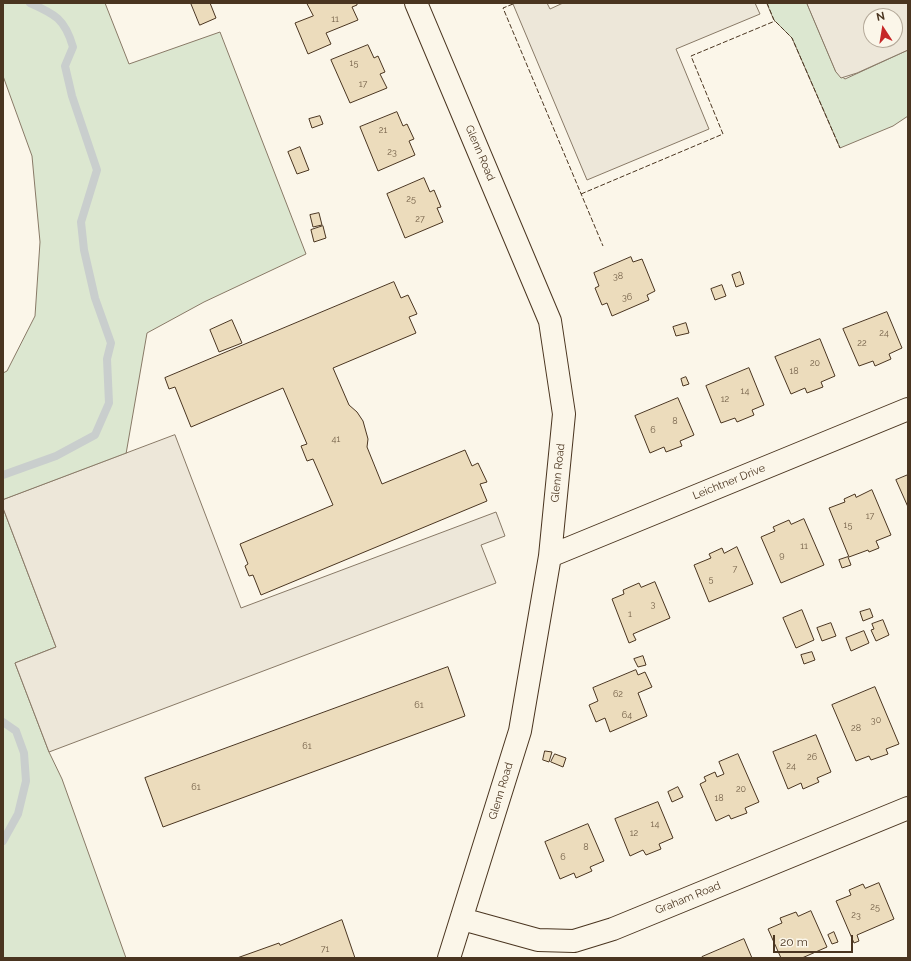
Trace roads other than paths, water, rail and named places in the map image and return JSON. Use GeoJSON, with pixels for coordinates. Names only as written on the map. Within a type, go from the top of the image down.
{"type":"FeatureCollection","features":[{"type":"Feature","properties":{"kind":"street","name":"Glenn Road"},"geometry":{"type":"LineString","coordinates":[[416,3],[550,321],[564,414],[550,556],[520,731],[449,958]]}},
{"type":"Feature","properties":{"kind":"street","name":"Leichtner Drive"},"geometry":{"type":"LineString","coordinates":[[550,556],[908,409]]}},
{"type":"Feature","properties":{"kind":"street","name":"Graham Road"},"geometry":{"type":"LineString","coordinates":[[462,918],[538,940],[574,941],[613,929],[908,808]]}},
{"type":"Feature","properties":{"kind":"waterway"},"geometry":{"type":"LineString","coordinates":[[3,475],[56,456],[95,435],[109,403],[107,359],[111,343],[95,298],[84,250],[81,222],[97,170],[72,96],[65,66],[73,47],[66,30],[58,19],[52,14],[30,3]]}},
{"type":"Feature","properties":{"kind":"waterway"},"geometry":{"type":"LineString","coordinates":[[3,722],[16,731],[24,753],[26,781],[18,814],[3,841]]}}]}
